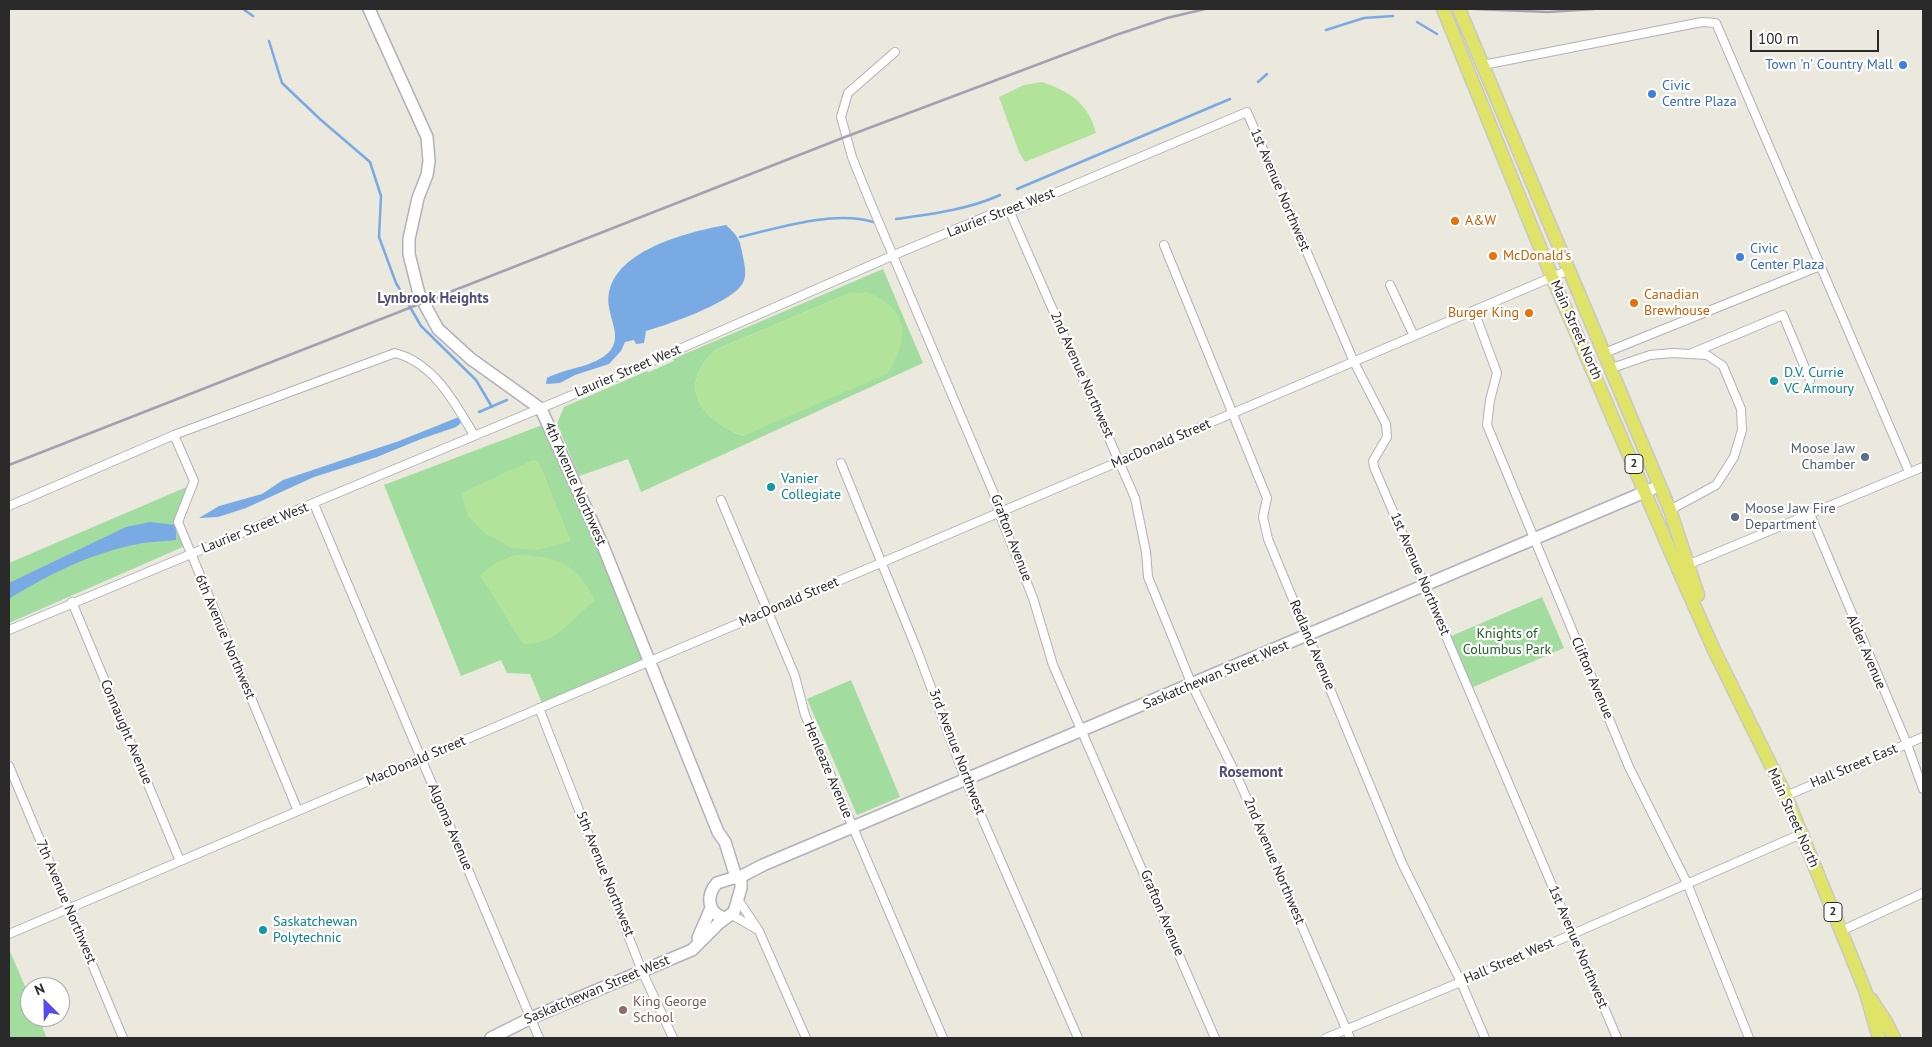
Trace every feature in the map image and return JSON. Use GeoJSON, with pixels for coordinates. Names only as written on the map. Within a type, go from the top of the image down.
{"type":"FeatureCollection","features":[{"type":"Feature","properties":{"kind":"main road","name":"Main Street North"},"geometry":{"type":"LineString","coordinates":[[1443,9],[1552,277],[1646,492],[1683,567],[1714,650],[1786,796],[1865,990],[1879,1038]]}},
{"type":"Feature","properties":{"kind":"main road","name":"Main Street North"},"geometry":{"type":"LineString","coordinates":[[1459,9],[1569,270],[1602,354],[1670,510],[1683,567]]}},
{"type":"Feature","properties":{"kind":"main road","name":"Main Street North"},"geometry":{"type":"LineString","coordinates":[[1865,990],[1894,1038]]}},
{"type":"Feature","properties":{"kind":"street","name":"4th Avenue Northwest"},"geometry":{"type":"LineString","coordinates":[[369,9],[427,138],[429,161],[427,176],[418,198],[409,239],[412,267],[423,302],[434,324],[449,340],[506,385],[541,408],[603,546],[651,661],[718,832],[725,842],[738,881]]}},
{"type":"Feature","properties":{"kind":"street"},"geometry":{"type":"LineString","coordinates":[[1483,65],[1702,22],[1716,23],[1909,472]]}},
{"type":"Feature","properties":{"kind":"street","name":"Grafton Avenue"},"geometry":{"type":"LineString","coordinates":[[895,52],[848,93],[841,117],[852,157],[994,494],[999,513],[1033,598],[1054,665],[1215,1038]]}},
{"type":"Feature","properties":{"kind":"street","name":"Laurier Street West"},"geometry":{"type":"LineString","coordinates":[[9,630],[72,602],[314,504],[541,408],[894,255],[992,214],[1010,212],[1247,112]]}},
{"type":"Feature","properties":{"kind":"street","name":"1st Avenue Northwest"},"geometry":{"type":"LineString","coordinates":[[1247,112],[1354,362],[1386,424],[1386,437],[1373,461],[1374,467],[1617,1038]]}},
{"type":"Feature","properties":{"kind":"street","name":"2nd Avenue Northwest"},"geometry":{"type":"LineString","coordinates":[[1010,212],[1135,498],[1146,552],[1148,577],[1192,685],[1240,783],[1350,1038]]}},
{"type":"Feature","properties":{"kind":"street","name":"Redland Avenue"},"geometry":{"type":"LineString","coordinates":[[1164,245],[1267,498],[1262,517],[1268,539],[1402,863],[1461,982],[1485,1038]]}},
{"type":"Feature","properties":{"kind":"street"},"geometry":{"type":"LineString","coordinates":[[1602,354],[1820,266]]}},
{"type":"Feature","properties":{"kind":"street","name":"MacDonald Street"},"geometry":{"type":"LineString","coordinates":[[9,934],[1569,270]]}},
{"type":"Feature","properties":{"kind":"street"},"geometry":{"type":"LineString","coordinates":[[1390,285],[1414,336]]}},
{"type":"Feature","properties":{"kind":"street","name":"Clifton Avenue"},"geometry":{"type":"LineString","coordinates":[[1474,311],[1497,373],[1490,400],[1487,425],[1630,767],[1687,883],[1749,1038]]}},
{"type":"Feature","properties":{"kind":"street"},"geometry":{"type":"LineString","coordinates":[[1691,354],[1783,315],[1810,380]]}},
{"type":"Feature","properties":{"kind":"street"},"geometry":{"type":"LineString","coordinates":[[9,506],[174,435],[395,352],[411,357],[448,391],[474,435]]}},
{"type":"Feature","properties":{"kind":"street"},"geometry":{"type":"LineString","coordinates":[[1609,369],[1650,355],[1707,355],[1723,366],[1742,409],[1742,430],[1734,457],[1716,486],[1670,510]]}},
{"type":"Feature","properties":{"kind":"street","name":"6th Avenue Northwest"},"geometry":{"type":"LineString","coordinates":[[174,435],[194,481],[178,522],[298,811]]}},
{"type":"Feature","properties":{"kind":"street","name":"3rd Avenue Northwest"},"geometry":{"type":"LineString","coordinates":[[841,463],[882,562],[966,780],[1078,1038]]}},
{"type":"Feature","properties":{"kind":"street"},"geometry":{"type":"LineString","coordinates":[[1683,567],[1923,467]]}},
{"type":"Feature","properties":{"kind":"street","name":"Saskatchewan Street West"},"geometry":{"type":"LineString","coordinates":[[738,881],[748,881],[772,863],[1659,486]]}},
{"type":"Feature","properties":{"kind":"street","name":"Henleaze Avenue"},"geometry":{"type":"LineString","coordinates":[[721,500],[795,676],[805,715],[943,1038]]}},
{"type":"Feature","properties":{"kind":"street","name":"Algoma Avenue"},"geometry":{"type":"LineString","coordinates":[[314,504],[539,1038]]}},
{"type":"Feature","properties":{"kind":"street","name":"Alder Avenue"},"geometry":{"type":"LineString","coordinates":[[1810,514],[1907,744],[1923,789]]}},
{"type":"Feature","properties":{"kind":"street","name":"Connaught Avenue"},"geometry":{"type":"LineString","coordinates":[[72,602],[180,861]]}},
{"type":"Feature","properties":{"kind":"street","name":"5th Avenue Northwest"},"geometry":{"type":"LineString","coordinates":[[539,708],[642,971],[672,1038]]}},
{"type":"Feature","properties":{"kind":"street","name":"Hall Street East"},"geometry":{"type":"LineString","coordinates":[[1786,796],[1923,737]]}},
{"type":"Feature","properties":{"kind":"street","name":"7th Avenue Northwest"},"geometry":{"type":"LineString","coordinates":[[9,766],[123,1038]]}},
{"type":"Feature","properties":{"kind":"street","name":"4th Avenue Northwest"},"geometry":{"type":"LineString","coordinates":[[718,832],[719,846],[726,864],[723,879]]}},
{"type":"Feature","properties":{"kind":"street","name":"Hall Street West"},"geometry":{"type":"LineString","coordinates":[[1326,1038],[1573,934],[1801,834]]}},
{"type":"Feature","properties":{"kind":"street"},"geometry":{"type":"LineString","coordinates":[[760,931],[728,917],[715,914],[711,908],[709,894],[712,888],[723,879],[738,881],[740,901],[760,931],[806,1038]]}},
{"type":"Feature","properties":{"kind":"street"},"geometry":{"type":"LineString","coordinates":[[1841,930],[1923,893]]}},
{"type":"Feature","properties":{"kind":"street"},"geometry":{"type":"LineString","coordinates":[[728,917],[740,901]]}},
{"type":"Feature","properties":{"kind":"street","name":"Saskatchewan Street West"},"geometry":{"type":"LineString","coordinates":[[677,956],[698,938],[711,908]]}},
{"type":"Feature","properties":{"kind":"street","name":"Saskatchewan Street West"},"geometry":{"type":"LineString","coordinates":[[490,1038],[531,1018],[684,954],[700,945],[713,928],[728,917]]}},
{"type":"Feature","properties":{"kind":"green space"},"geometry":{"type":"Polygon","coordinates":[[[1042,82],[1069,94],[1077,100],[1088,114],[1096,133],[1025,162],[1019,152],[999,97],[1024,85],[1042,82]]]}},
{"type":"Feature","properties":{"kind":"green space"},"geometry":{"type":"Polygon","coordinates":[[[883,269],[923,363],[641,492],[628,459],[579,476],[557,424],[564,407],[674,361],[673,359],[883,269]],[[850,293],[715,350],[703,364],[697,377],[696,389],[705,411],[715,421],[743,436],[850,293]]]}},
{"type":"Feature","properties":{"kind":"green space"},"geometry":{"type":"Polygon","coordinates":[[[867,292],[891,307],[898,316],[902,326],[900,349],[887,374],[743,436],[715,421],[705,411],[696,389],[697,377],[703,364],[715,350],[850,293],[867,292]]]}},
{"type":"Feature","properties":{"kind":"green space"},"geometry":{"type":"Polygon","coordinates":[[[545,424],[645,659],[542,703],[530,674],[507,673],[501,660],[461,676],[384,485],[545,424]]]}},
{"type":"Feature","properties":{"kind":"green space"},"geometry":{"type":"Polygon","coordinates":[[[533,460],[539,462],[571,541],[538,550],[512,548],[484,533],[468,516],[461,493],[533,460]]]}},
{"type":"Feature","properties":{"kind":"green space"},"geometry":{"type":"Polygon","coordinates":[[[196,483],[182,521],[185,546],[9,623],[9,563],[196,483]]]}},
{"type":"Feature","properties":{"kind":"green space"},"geometry":{"type":"Polygon","coordinates":[[[515,555],[542,557],[563,563],[580,577],[595,600],[552,637],[532,644],[522,643],[480,575],[496,563],[515,555]]]}},
{"type":"Feature","properties":{"kind":"green space","name":"Knights of Columbus Park"},"geometry":{"type":"Polygon","coordinates":[[[1542,597],[1564,648],[1471,688],[1449,637],[1542,597]]]}},
{"type":"Feature","properties":{"kind":"green space"},"geometry":{"type":"Polygon","coordinates":[[[851,680],[900,797],[857,815],[807,699],[851,680]]]}},
{"type":"Feature","properties":{"kind":"green space"},"geometry":{"type":"Polygon","coordinates":[[[9,949],[21,977],[20,1027],[42,1027],[47,1038],[9,1038],[9,949]]]}},
{"type":"Feature","properties":{"kind":"water"},"geometry":{"type":"Polygon","coordinates":[[[726,225],[734,233],[741,247],[745,277],[740,287],[710,307],[669,324],[646,331],[644,343],[636,344],[634,340],[625,342],[621,351],[609,364],[575,375],[560,383],[546,384],[547,378],[597,361],[610,351],[615,335],[609,307],[610,288],[618,272],[632,259],[650,248],[670,240],[690,233],[726,225]]]}},
{"type":"Feature","properties":{"kind":"water"},"geometry":{"type":"Polygon","coordinates":[[[459,417],[461,423],[456,427],[377,457],[314,477],[246,508],[218,517],[199,518],[219,506],[262,494],[283,480],[399,441],[459,417]]]}},
{"type":"Feature","properties":{"kind":"water"},"geometry":{"type":"Polygon","coordinates":[[[150,522],[176,525],[176,540],[143,543],[87,559],[39,581],[9,599],[9,583],[126,527],[150,522]]]}},
{"type":"Feature","properties":{"kind":"waterway"},"geometry":{"type":"LineString","coordinates":[[243,9],[253,16]]}},
{"type":"Feature","properties":{"kind":"waterway"},"geometry":{"type":"LineString","coordinates":[[1326,30],[1364,18],[1393,16]]}},
{"type":"Feature","properties":{"kind":"waterway"},"geometry":{"type":"LineString","coordinates":[[1417,22],[1437,34]]}},
{"type":"Feature","properties":{"kind":"waterway"},"geometry":{"type":"LineString","coordinates":[[269,41],[282,83],[370,162],[381,196],[379,237],[396,283],[421,326],[476,380],[492,407]]}},
{"type":"Feature","properties":{"kind":"waterway"},"geometry":{"type":"LineString","coordinates":[[1258,82],[1267,74]]}},
{"type":"Feature","properties":{"kind":"waterway"},"geometry":{"type":"LineString","coordinates":[[1017,189],[1230,99]]}},
{"type":"Feature","properties":{"kind":"waterway"},"geometry":{"type":"LineString","coordinates":[[896,219],[962,208],[1000,195]]}},
{"type":"Feature","properties":{"kind":"waterway"},"geometry":{"type":"LineString","coordinates":[[740,237],[788,225],[824,219],[858,219],[873,222]]}},
{"type":"Feature","properties":{"kind":"waterway"},"geometry":{"type":"LineString","coordinates":[[479,412],[507,400]]}},
{"type":"Feature","properties":{"kind":"railway"},"geometry":{"type":"LineString","coordinates":[[9,465],[845,137],[1116,35],[1167,18],[1205,9]]}},
{"type":"Feature","properties":{"kind":"railway"},"geometry":{"type":"LineString","coordinates":[[1475,9],[1548,12],[1594,9]]}},
{"type":"Feature","properties":{"kind":"place","name":"Town 'n' Country Mall"},"geometry":{"type":"Point","coordinates":[1903,65]}},
{"type":"Feature","properties":{"kind":"place","name":"Civic Centre Plaza"},"geometry":{"type":"Point","coordinates":[1652,94]}},
{"type":"Feature","properties":{"kind":"place","name":"A&W"},"geometry":{"type":"Point","coordinates":[1455,221]}},
{"type":"Feature","properties":{"kind":"place","name":"McDonald's"},"geometry":{"type":"Point","coordinates":[1493,256]}},
{"type":"Feature","properties":{"kind":"place","name":"Civic Center Plaza"},"geometry":{"type":"Point","coordinates":[1740,257]}},
{"type":"Feature","properties":{"kind":"place","name":"Canadian Brewhouse"},"geometry":{"type":"Point","coordinates":[1634,303]}},
{"type":"Feature","properties":{"kind":"place","name":"Burger King"},"geometry":{"type":"Point","coordinates":[1529,313]}},
{"type":"Feature","properties":{"kind":"place","name":"D.V. Currie VC Armoury"},"geometry":{"type":"Point","coordinates":[1774,381]}},
{"type":"Feature","properties":{"kind":"place","name":"Moose Jaw Chamber"},"geometry":{"type":"Point","coordinates":[1865,457]}},
{"type":"Feature","properties":{"kind":"place","name":"Vanier Collegiate"},"geometry":{"type":"Point","coordinates":[771,487]}},
{"type":"Feature","properties":{"kind":"place","name":"Moose Jaw Fire Department"},"geometry":{"type":"Point","coordinates":[1735,517]}},
{"type":"Feature","properties":{"kind":"place","name":"Saskatchewan Polytechnic"},"geometry":{"type":"Point","coordinates":[263,930]}},
{"type":"Feature","properties":{"kind":"place","name":"King George School"},"geometry":{"type":"Point","coordinates":[623,1010]}},
{"type":"Feature","properties":{"kind":"district","name":"Lynbrook Heights"},"geometry":{"type":"Point","coordinates":[433,299]}},
{"type":"Feature","properties":{"kind":"district","name":"Rosemont"},"geometry":{"type":"Point","coordinates":[1251,773]}}]}
